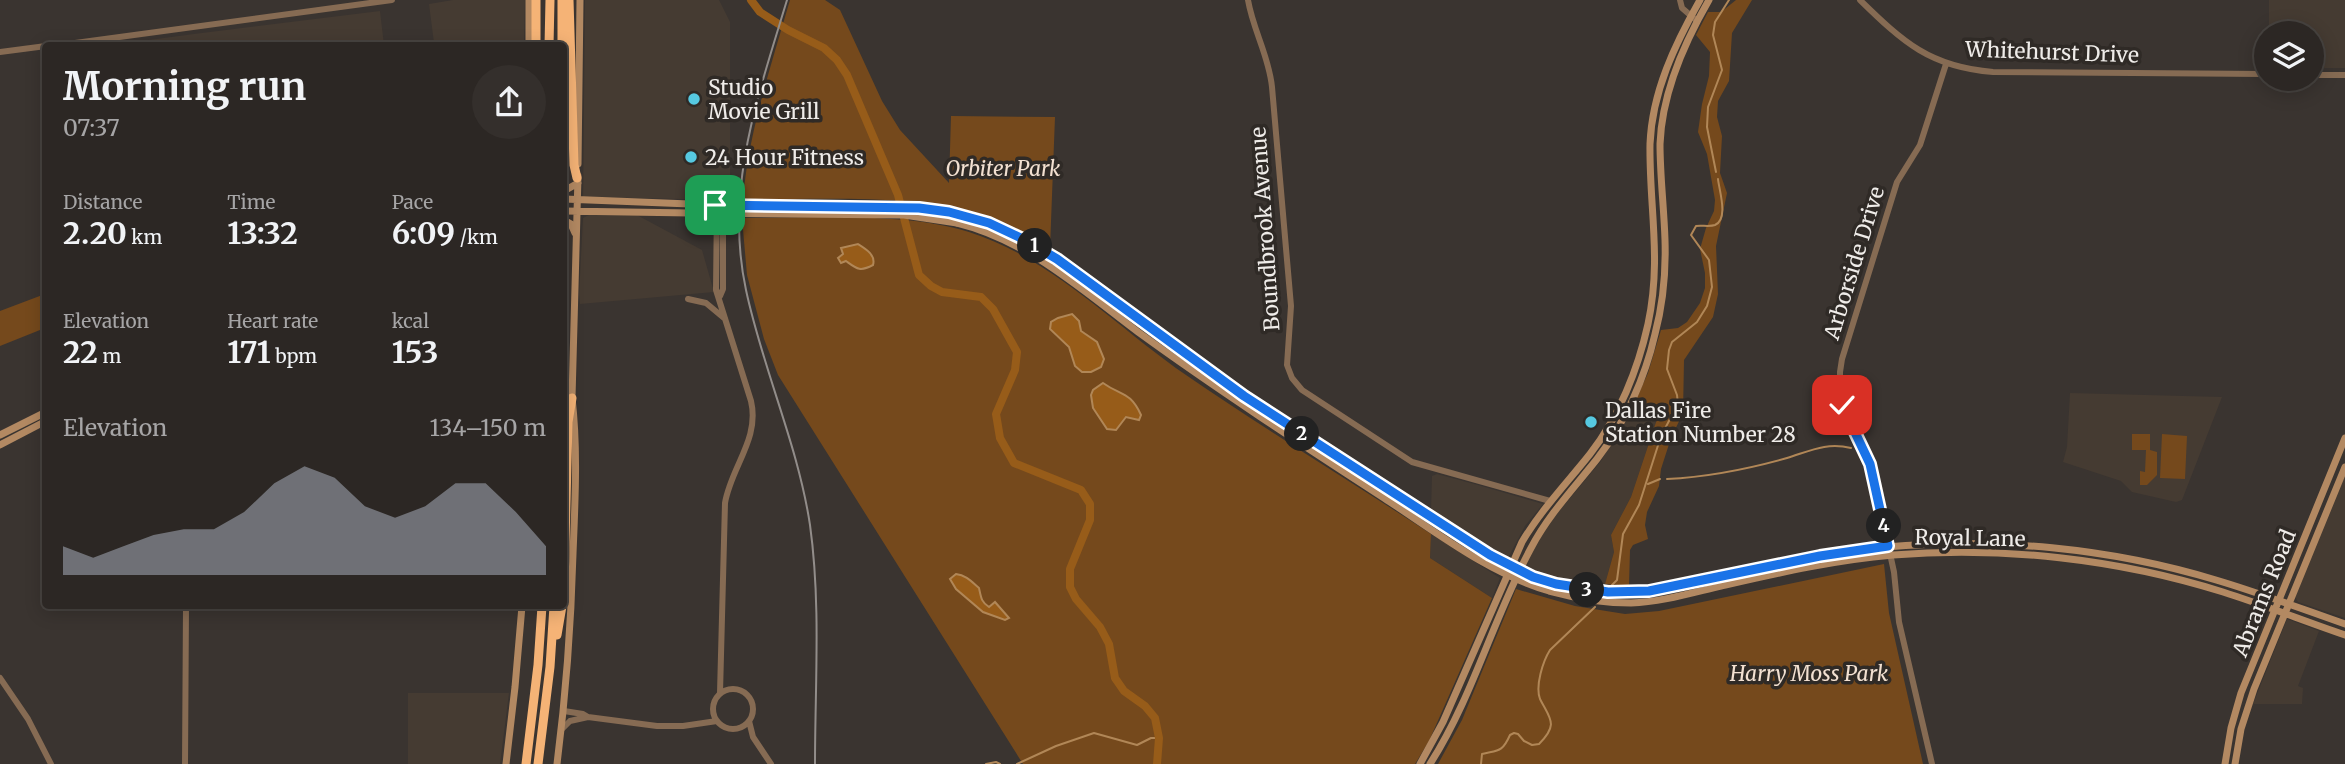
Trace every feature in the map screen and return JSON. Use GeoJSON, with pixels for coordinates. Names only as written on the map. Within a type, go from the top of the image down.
{"type":"FeatureCollection","features":[{"type":"Feature","properties":{"kind":"highway"},"geometry":{"type":"LineString","coordinates":[[536,0],[536,42]]}},
{"type":"Feature","properties":{"kind":"highway"},"geometry":{"type":"LineString","coordinates":[[550,0],[550,42]]}},
{"type":"Feature","properties":{"kind":"highway"},"geometry":{"type":"LineString","coordinates":[[562,0],[562,42]]}},
{"type":"Feature","properties":{"kind":"highway"},"geometry":{"type":"LineString","coordinates":[[569,0],[574,165],[578,181]]}},
{"type":"Feature","properties":{"kind":"highway"},"geometry":{"type":"LineString","coordinates":[[567,462],[568,422],[572,398]]}},
{"type":"Feature","properties":{"kind":"highway"},"geometry":{"type":"LineString","coordinates":[[526,764],[542,609]]}},
{"type":"Feature","properties":{"kind":"highway"},"geometry":{"type":"LineString","coordinates":[[538,764],[554,609]]}},
{"type":"Feature","properties":{"kind":"highway"},"geometry":{"type":"LineString","coordinates":[[550,667],[561,609]]}},
{"type":"Feature","properties":{"kind":"main road"},"geometry":{"type":"LineString","coordinates":[[529,0],[529,42]]}},
{"type":"Feature","properties":{"kind":"main road"},"geometry":{"type":"LineString","coordinates":[[557,764],[570,642],[575,512],[575,424],[572,398],[580,0]]}},
{"type":"Feature","properties":{"kind":"main road"},"geometry":{"type":"LineString","coordinates":[[1430,764],[1451,727],[1518,575],[1547,519],[1623,419],[1652,348],[1661,309],[1665,265],[1662,129],[1681,53],[1700,0]]}},
{"type":"Feature","properties":{"kind":"main road"},"geometry":{"type":"LineString","coordinates":[[1420,764],[1440,729],[1527,533],[1550,501],[1595,455],[1633,373],[1648,324],[1656,264],[1650,144],[1654,117],[1671,54],[1709,0]]}},
{"type":"Feature","properties":{"kind":"main road"},"geometry":{"type":"LineString","coordinates":[[567,189],[578,181]]}},
{"type":"Feature","properties":{"kind":"main road","name":"Royal Lane"},"geometry":{"type":"LineString","coordinates":[[567,199],[690,209],[958,219],[1021,243],[1255,414],[1451,542],[1559,594],[1597,601],[1631,603],[1813,566],[1890,555],[2004,553],[2063,559],[2159,576],[2221,591],[2345,635]]}},
{"type":"Feature","properties":{"kind":"main road","name":"Royal Lane"},"geometry":{"type":"LineString","coordinates":[[567,211],[690,209]]}},
{"type":"Feature","properties":{"kind":"main road"},"geometry":{"type":"LineString","coordinates":[[567,222],[577,237]]}},
{"type":"Feature","properties":{"kind":"main road"},"geometry":{"type":"LineString","coordinates":[[1633,373],[1642,376]]}},
{"type":"Feature","properties":{"kind":"main road"},"geometry":{"type":"LineString","coordinates":[[1615,414],[1623,419]]}},
{"type":"Feature","properties":{"kind":"main road"},"geometry":{"type":"LineString","coordinates":[[0,445],[42,415]]}},
{"type":"Feature","properties":{"kind":"main road"},"geometry":{"type":"LineString","coordinates":[[0,435],[42,422]]}},
{"type":"Feature","properties":{"kind":"main road","name":"Abrams Road"},"geometry":{"type":"LineString","coordinates":[[2225,764],[2238,702],[2345,438]]}},
{"type":"Feature","properties":{"kind":"main road","name":"Abrams Road"},"geometry":{"type":"LineString","coordinates":[[2235,764],[2246,712],[2345,467]]}},
{"type":"Feature","properties":{"kind":"main road"},"geometry":{"type":"LineString","coordinates":[[2314,515],[2323,519]]}},
{"type":"Feature","properties":{"kind":"main road","name":"Royal Lane"},"geometry":{"type":"LineString","coordinates":[[1518,575],[1556,584],[1627,593],[1649,591],[1820,556],[1888,546],[1982,543],[2064,550],[2212,578],[2345,624]]}},
{"type":"Feature","properties":{"kind":"main road"},"geometry":{"type":"LineString","coordinates":[[1597,601],[1599,591]]}},
{"type":"Feature","properties":{"kind":"main road"},"geometry":{"type":"LineString","coordinates":[[506,764],[522,609]]}},
{"type":"Feature","properties":{"kind":"main road"},"geometry":{"type":"LineString","coordinates":[[1471,658],[1480,663]]}},
{"type":"Feature","properties":{"kind":"street"},"geometry":{"type":"LineString","coordinates":[[82,42],[392,0]]}},
{"type":"Feature","properties":{"kind":"street","name":"Boundbrook Avenue"},"geometry":{"type":"LineString","coordinates":[[1248,0],[1271,76],[1291,306],[1287,365],[1292,378],[1302,390],[1412,461],[1550,501]]}},
{"type":"Feature","properties":{"kind":"street"},"geometry":{"type":"LineString","coordinates":[[1680,0],[1682,8],[1694,18]]}},
{"type":"Feature","properties":{"kind":"street","name":"Whitehurst Drive"},"geometry":{"type":"LineString","coordinates":[[1860,0],[1913,47],[1946,64],[1993,72],[2254,74]]}},
{"type":"Feature","properties":{"kind":"street"},"geometry":{"type":"LineString","coordinates":[[0,52],[42,47]]}},
{"type":"Feature","properties":{"kind":"street","name":"Arborside Drive"},"geometry":{"type":"LineString","coordinates":[[1931,764],[1899,622],[1890,555],[1870,464],[1842,405],[1840,372],[1897,182],[1920,145],[1946,64]]}},
{"type":"Feature","properties":{"kind":"street"},"geometry":{"type":"LineString","coordinates":[[2324,75],[2345,75]]}},
{"type":"Feature","properties":{"kind":"street"},"geometry":{"type":"LineString","coordinates":[[720,296],[723,289],[724,217],[723,201],[720,197],[717,201],[716,290],[754,416],[751,433],[725,503],[720,693]]}},
{"type":"Feature","properties":{"kind":"street"},"geometry":{"type":"LineString","coordinates":[[688,299],[706,303],[726,320]]}},
{"type":"Feature","properties":{"kind":"street"},"geometry":{"type":"LineString","coordinates":[[184,764],[186,609]]}},
{"type":"Feature","properties":{"kind":"street"},"geometry":{"type":"LineString","coordinates":[[720,674],[731,688],[744,692],[751,699],[753,708],[749,721],[753,737],[771,764]]}},
{"type":"Feature","properties":{"kind":"street"},"geometry":{"type":"LineString","coordinates":[[0,678],[38,735],[51,764]]}},
{"type":"Feature","properties":{"kind":"street"},"geometry":{"type":"LineString","coordinates":[[731,688],[720,693],[714,701],[712,711],[717,721],[728,729],[740,728],[749,721]]}},
{"type":"Feature","properties":{"kind":"street"},"geometry":{"type":"LineString","coordinates":[[564,711],[588,717],[657,726],[683,726],[717,721]]}},
{"type":"Feature","properties":{"kind":"street"},"geometry":{"type":"LineString","coordinates":[[694,724],[712,711]]}},
{"type":"Feature","properties":{"kind":"street"},"geometry":{"type":"LineString","coordinates":[[561,730],[570,721],[588,717]]}},
{"type":"Feature","properties":{"kind":"street"},"geometry":{"type":"LineString","coordinates":[[740,728],[753,737]]}},
{"type":"Feature","properties":{"kind":"shaded area"},"geometry":{"type":"Polygon","coordinates":[[[453,0],[525,0],[524,42],[434,42],[429,4],[453,0]]]}},
{"type":"Feature","properties":{"kind":"shaded area"},"geometry":{"type":"Polygon","coordinates":[[[585,0],[719,0],[730,22],[730,200],[583,197],[585,0]]]}},
{"type":"Feature","properties":{"kind":"shaded area"},"geometry":{"type":"Polygon","coordinates":[[[2269,0],[2345,0],[2345,68],[2324,68],[2324,21],[2269,21],[2269,0]]]}},
{"type":"Feature","properties":{"kind":"shaded area"},"geometry":{"type":"Polygon","coordinates":[[[380,11],[384,42],[134,42],[380,11]]]}},
{"type":"Feature","properties":{"kind":"shaded area"},"geometry":{"type":"Polygon","coordinates":[[[635,214],[702,250],[714,292],[580,304],[583,218],[589,215],[635,214]]]}},
{"type":"Feature","properties":{"kind":"shaded area"},"geometry":{"type":"Polygon","coordinates":[[[858,244],[872,255],[873,265],[862,269],[846,261],[841,263],[838,258],[843,254],[841,248],[858,244]]]}},
{"type":"Feature","properties":{"kind":"shaded area"},"geometry":{"type":"Polygon","coordinates":[[[1072,314],[1079,321],[1081,331],[1097,342],[1104,359],[1101,367],[1091,372],[1082,372],[1075,366],[1069,347],[1050,329],[1051,322],[1072,314]]]}},
{"type":"Feature","properties":{"kind":"shaded area"},"geometry":{"type":"Polygon","coordinates":[[[1103,383],[1133,402],[1141,415],[1139,420],[1126,417],[1116,430],[1107,429],[1093,408],[1091,395],[1093,390],[1103,383]]]}},
{"type":"Feature","properties":{"kind":"shaded area"},"geometry":{"type":"Polygon","coordinates":[[[2070,393],[2222,397],[2182,500],[2176,502],[2132,492],[2121,481],[2063,462],[2067,447],[2070,393]]]}},
{"type":"Feature","properties":{"kind":"shaded area"},"geometry":{"type":"Polygon","coordinates":[[[1634,404],[1659,413],[1631,497],[1611,535],[1614,552],[1605,584],[1553,578],[1527,567],[1536,544],[1556,515],[1601,461],[1634,404]]]}},
{"type":"Feature","properties":{"kind":"shaded area"},"geometry":{"type":"Polygon","coordinates":[[[2345,470],[2345,618],[2298,602],[2295,597],[2345,470]]]}},
{"type":"Feature","properties":{"kind":"shaded area"},"geometry":{"type":"Polygon","coordinates":[[[1437,474],[1543,504],[1525,526],[1508,558],[1431,511],[1432,476],[1437,474]]]}},
{"type":"Feature","properties":{"kind":"shaded area"},"geometry":{"type":"Polygon","coordinates":[[[1431,534],[1500,578],[1492,598],[1430,558],[1431,534]]]}},
{"type":"Feature","properties":{"kind":"shaded area"},"geometry":{"type":"Polygon","coordinates":[[[956,574],[966,577],[979,588],[986,605],[989,607],[995,602],[1009,618],[1005,620],[983,612],[956,589],[950,579],[956,574]]]}},
{"type":"Feature","properties":{"kind":"shaded area"},"geometry":{"type":"Polygon","coordinates":[[[2287,619],[2319,631],[2298,686],[2303,688],[2302,704],[2253,704],[2287,619]]]}},
{"type":"Feature","properties":{"kind":"shaded area"},"geometry":{"type":"Polygon","coordinates":[[[408,693],[509,693],[500,764],[408,764],[408,693]]]}},
{"type":"Feature","properties":{"kind":"green space","name":"Orbiter Park"},"geometry":{"type":"Polygon","coordinates":[[[790,0],[825,0],[840,10],[882,101],[900,130],[949,183],[951,116],[1055,117],[1050,248],[988,216],[931,204],[867,199],[743,199],[755,123],[790,0]]]}},
{"type":"Feature","properties":{"kind":"green space"},"geometry":{"type":"Polygon","coordinates":[[[1736,0],[1752,0],[1732,33],[1729,81],[1718,101],[1717,117],[1722,136],[1720,173],[1727,193],[1716,246],[1718,294],[1713,317],[1684,360],[1683,413],[1671,438],[1661,469],[1659,486],[1647,512],[1645,525],[1648,539],[1633,545],[1630,550],[1629,586],[1605,584],[1614,552],[1611,535],[1631,497],[1659,413],[1634,404],[1648,373],[1661,330],[1678,328],[1687,322],[1700,303],[1705,288],[1700,249],[1714,211],[1715,200],[1707,154],[1698,132],[1709,76],[1710,52],[1696,35],[1708,12],[1721,12],[1736,0]]]}},
{"type":"Feature","properties":{"kind":"green space"},"geometry":{"type":"Polygon","coordinates":[[[742,218],[915,221],[969,232],[1000,244],[1056,276],[1186,375],[1431,534],[1430,558],[1492,598],[1429,741],[1415,764],[1023,764],[778,375],[764,339],[747,275],[742,218]]]}},
{"type":"Feature","properties":{"kind":"green space"},"geometry":{"type":"Polygon","coordinates":[[[42,295],[42,329],[0,346],[0,311],[42,295]]]}},
{"type":"Feature","properties":{"kind":"green space"},"geometry":{"type":"Polygon","coordinates":[[[2132,434],[2150,434],[2150,450],[2157,452],[2157,475],[2147,485],[2140,485],[2140,471],[2145,472],[2146,450],[2132,450],[2132,434]]]}},
{"type":"Feature","properties":{"kind":"green space"},"geometry":{"type":"Polygon","coordinates":[[[2162,434],[2187,436],[2185,479],[2160,478],[2162,434]]]}},
{"type":"Feature","properties":{"kind":"green space","name":"Harry Moss Park"},"geometry":{"type":"Polygon","coordinates":[[[1884,564],[1889,613],[1923,764],[1438,764],[1462,720],[1516,589],[1575,606],[1625,614],[1659,611],[1884,564]]]}},
{"type":"Feature","properties":{"kind":"waterway"},"geometry":{"type":"LineString","coordinates":[[751,0],[760,12],[824,48],[837,60],[847,75],[898,195],[919,275],[942,292],[981,297],[993,309],[1017,352],[1015,370],[996,414],[1000,438],[1014,463],[1081,490],[1090,504],[1090,520],[1070,569],[1070,587],[1076,599],[1100,627],[1109,644],[1115,678],[1124,691],[1145,706],[1155,718],[1159,738],[1157,764]]}},
{"type":"Feature","properties":{"kind":"waterway"},"geometry":{"type":"LineString","coordinates":[[1716,172],[1707,127],[1708,107],[1722,70],[1713,35],[1715,22],[1729,0]]}},
{"type":"Feature","properties":{"kind":"waterway"},"geometry":{"type":"LineString","coordinates":[[1612,585],[1617,580],[1623,534],[1639,505],[1661,436],[1678,404],[1667,369],[1669,350],[1672,342],[1697,322],[1707,306],[1712,287],[1709,260],[1691,235],[1696,226],[1713,226],[1722,217],[1718,179]]}},
{"type":"Feature","properties":{"kind":"waterway"},"geometry":{"type":"LineString","coordinates":[[1667,479],[1742,469],[1826,447],[1851,448]]}},
{"type":"Feature","properties":{"kind":"waterway"},"geometry":{"type":"LineString","coordinates":[[1648,484],[1660,479]]}},
{"type":"Feature","properties":{"kind":"waterway"},"geometry":{"type":"LineString","coordinates":[[1481,764],[1482,754],[1499,750],[1514,733],[1532,745],[1539,744],[1545,737],[1551,722],[1540,699],[1538,687],[1545,660],[1550,650],[1595,607]]}},
{"type":"Feature","properties":{"kind":"waterway"},"geometry":{"type":"LineString","coordinates":[[1017,764],[1056,746],[1094,733],[1137,745],[1151,738],[1159,738]]}},
{"type":"Feature","properties":{"kind":"waterway"},"geometry":{"type":"LineString","coordinates":[[986,764],[1000,764]]}},
{"type":"Feature","properties":{"kind":"tram line"},"geometry":{"type":"LineString","coordinates":[[787,0],[747,143],[739,216],[740,252],[753,320],[789,437],[805,495],[810,525],[816,615],[815,764]]}},
{"type":"Feature","properties":{"kind":"place","name":"Studio Movie Grill"},"geometry":{"type":"Point","coordinates":[694,99]}},
{"type":"Feature","properties":{"kind":"place","name":"24 Hour Fitness"},"geometry":{"type":"Point","coordinates":[691,157]}},
{"type":"Feature","properties":{"kind":"place","name":"Dallas Fire Station Number 28"},"geometry":{"type":"Point","coordinates":[1591,422]}},
{"type":"Feature","properties":{"kind":"route"},"geometry":{"type":"LineString","coordinates":[[715,205],[919,208],[949,212],[989,223],[1038,248],[1069,268],[1244,396],[1474,545],[1533,577],[1588,590],[1627,593],[1649,591],[1820,556],[1888,546],[1870,464],[1842,405]]}}]}
